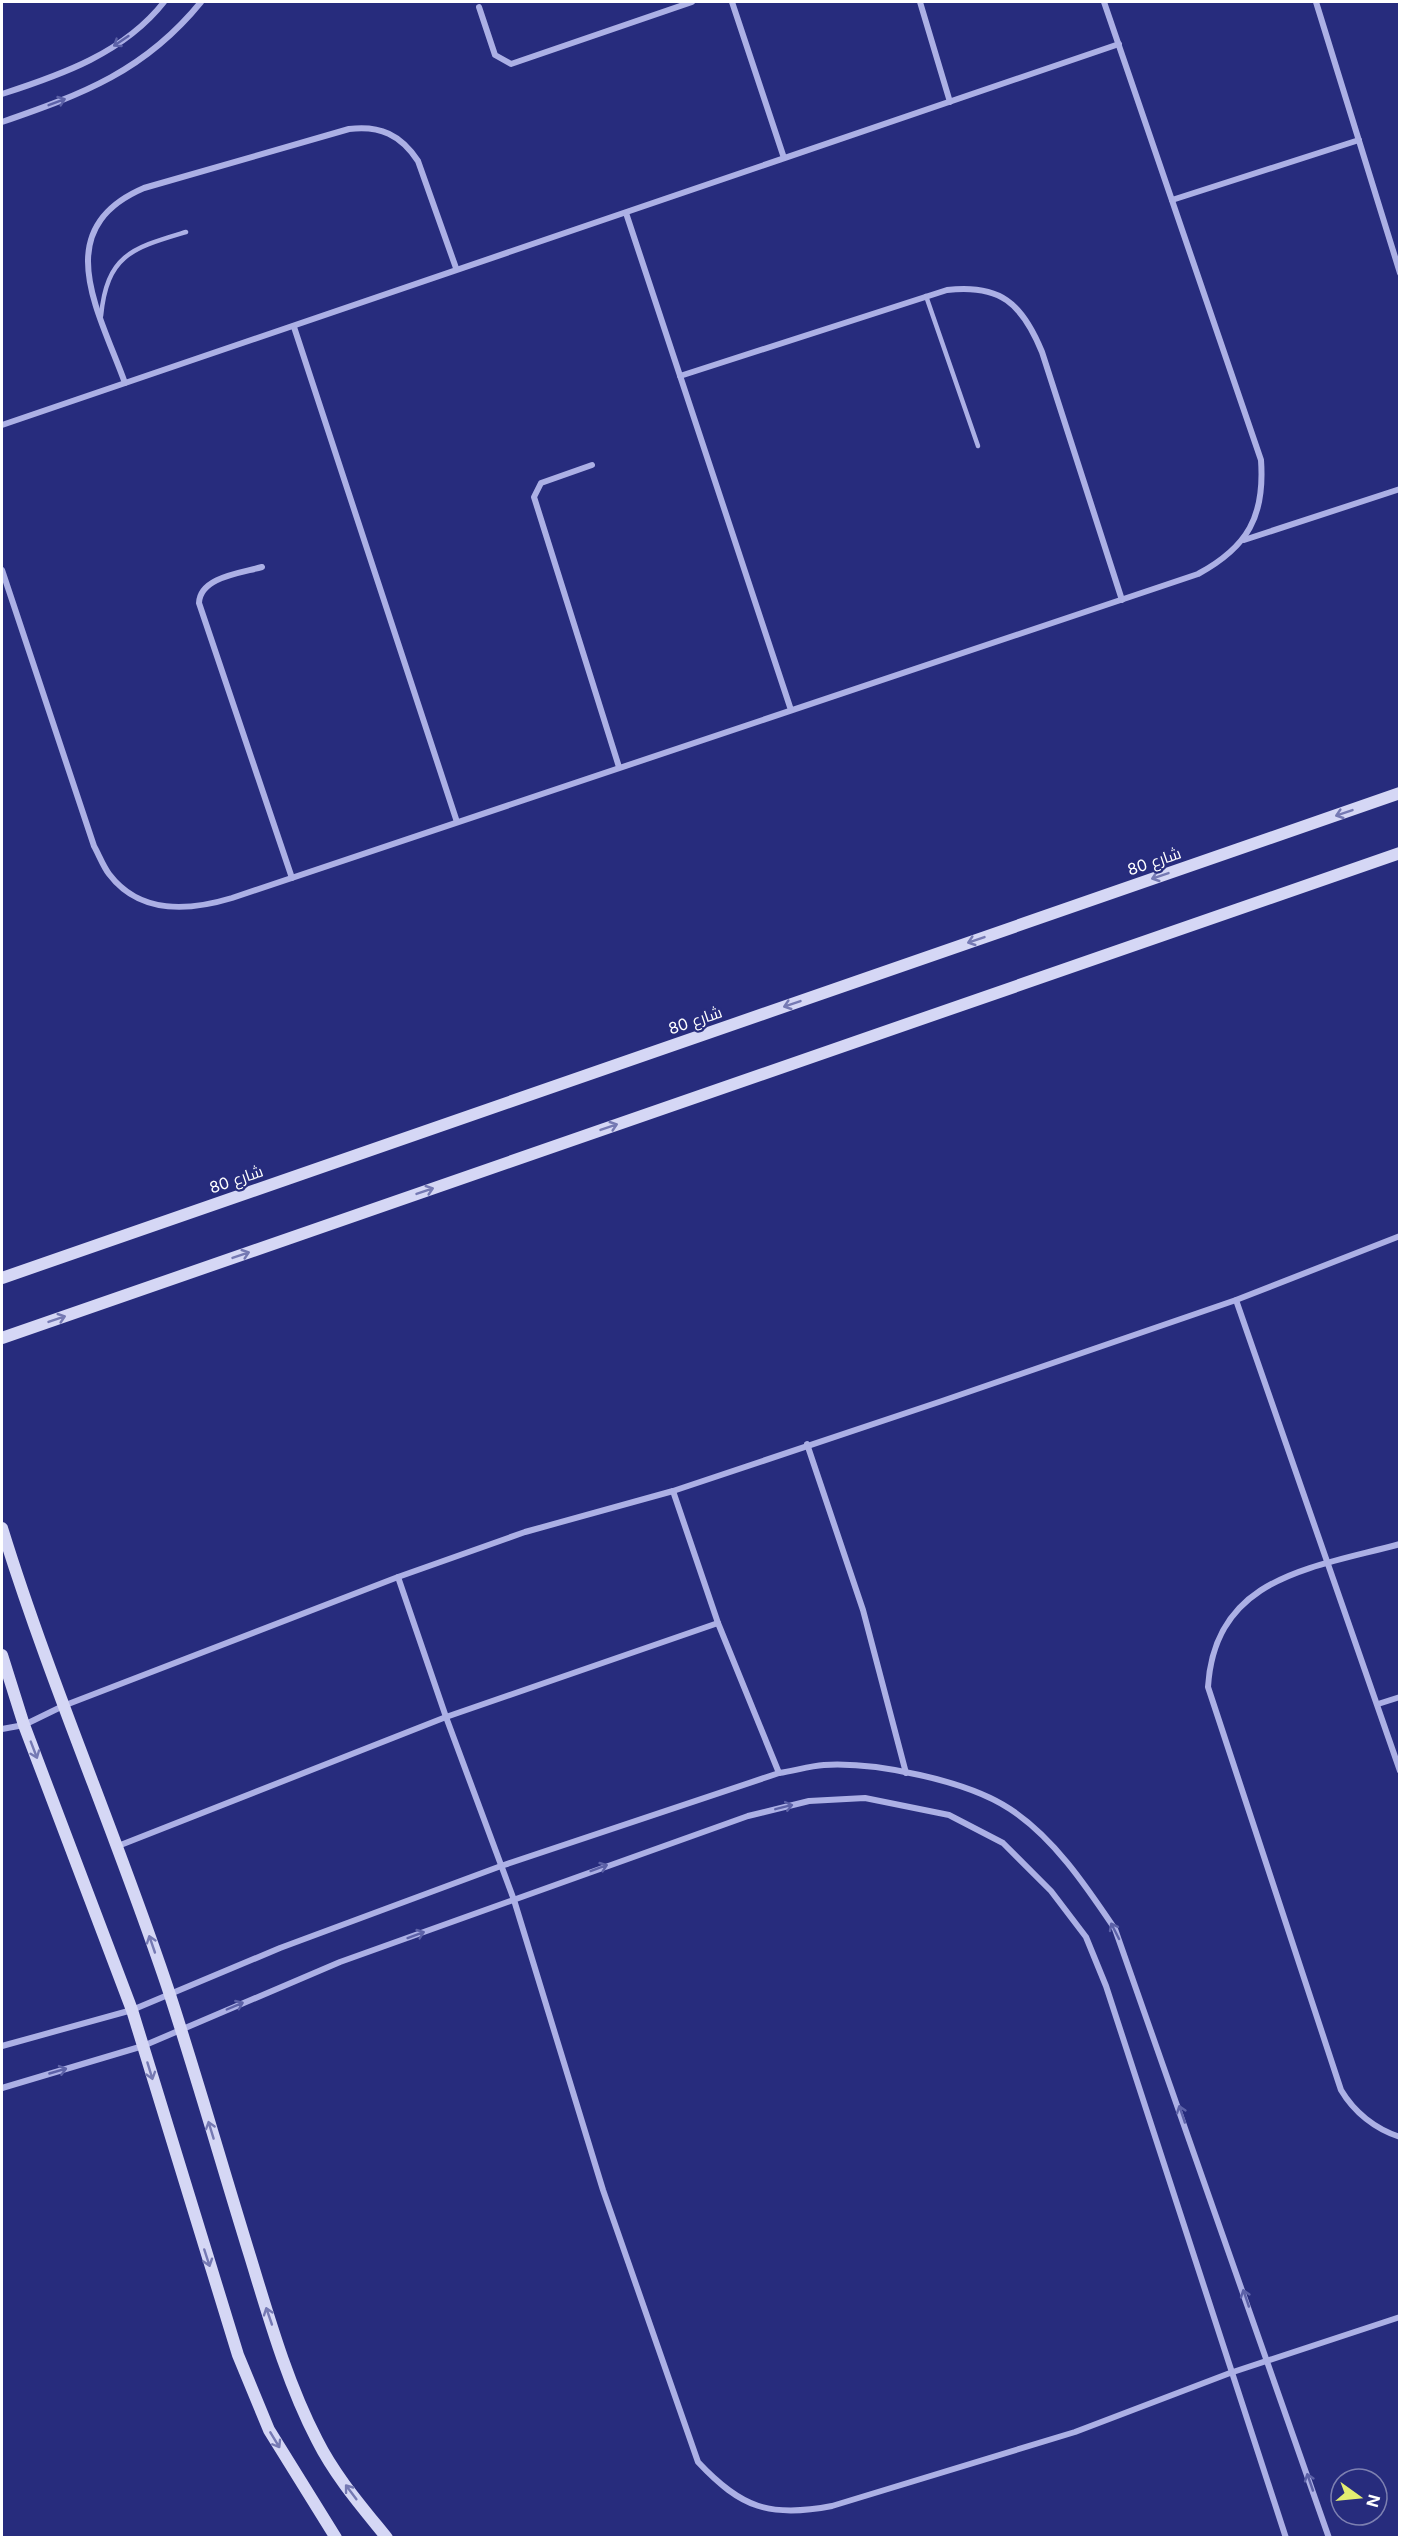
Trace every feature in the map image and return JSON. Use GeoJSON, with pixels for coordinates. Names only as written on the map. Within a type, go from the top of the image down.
{"type":"FeatureCollection","features":[{"type":"Feature","properties":{"kind":"street"},"geometry":{"type":"LineString","coordinates":[[2,94],[58,76],[95,58],[129,35],[164,2]]}},
{"type":"Feature","properties":{"kind":"street"},"geometry":{"type":"LineString","coordinates":[[2,122],[98,86],[135,63],[170,36],[201,2]]}},
{"type":"Feature","properties":{"kind":"street"},"geometry":{"type":"LineString","coordinates":[[479,8],[495,55],[511,64],[692,2]]}},
{"type":"Feature","properties":{"kind":"street"},"geometry":{"type":"LineString","coordinates":[[732,2],[784,158]]}},
{"type":"Feature","properties":{"kind":"street"},"geometry":{"type":"LineString","coordinates":[[920,2],[950,102]]}},
{"type":"Feature","properties":{"kind":"street"},"geometry":{"type":"LineString","coordinates":[[2,570],[94,846],[110,875],[135,897],[166,908],[200,908],[1198,574],[1223,560],[1243,540],[1257,516],[1263,488],[1261,460],[1104,2]]}},
{"type":"Feature","properties":{"kind":"street"},"geometry":{"type":"LineString","coordinates":[[1316,2],[1400,273]]}},
{"type":"Feature","properties":{"kind":"street"},"geometry":{"type":"LineString","coordinates":[[2,425],[294,327],[456,268],[626,213],[1119,44]]}},
{"type":"Feature","properties":{"kind":"street"},"geometry":{"type":"LineString","coordinates":[[125,383],[87,275],[87,252],[94,230],[106,211],[123,196],[144,188],[349,129],[366,127],[382,129],[409,147],[418,161],[456,268]]}},
{"type":"Feature","properties":{"kind":"street"},"geometry":{"type":"LineString","coordinates":[[1172,200],[1359,140]]}},
{"type":"Feature","properties":{"kind":"street"},"geometry":{"type":"LineString","coordinates":[[626,213],[791,710]]}},
{"type":"Feature","properties":{"kind":"street"},"geometry":{"type":"LineString","coordinates":[[680,376],[946,290],[972,287],[997,293],[1018,308],[1033,328],[1122,600]]}},
{"type":"Feature","properties":{"kind":"street"},"geometry":{"type":"LineString","coordinates":[[294,327],[457,822]]}},
{"type":"Feature","properties":{"kind":"street"},"geometry":{"type":"LineString","coordinates":[[592,465],[541,483],[534,497],[619,767]]}},
{"type":"Feature","properties":{"kind":"street"},"geometry":{"type":"LineString","coordinates":[[1243,540],[1400,489]]}},
{"type":"Feature","properties":{"kind":"street"},"geometry":{"type":"LineString","coordinates":[[262,567],[210,583],[201,591],[199,603],[292,878]]}},
{"type":"Feature","properties":{"kind":"street","name":"شارع 80"},"geometry":{"type":"LineString","coordinates":[[2,1278],[1400,793]]}},
{"type":"Feature","properties":{"kind":"street"},"geometry":{"type":"LineString","coordinates":[[2,1338],[1400,853]]}},
{"type":"Feature","properties":{"kind":"street"},"geometry":{"type":"LineString","coordinates":[[2,1729],[24,1725],[63,1706],[398,1577],[525,1532],[673,1491],[1236,1300],[1400,1236]]}},
{"type":"Feature","properties":{"kind":"street"},"geometry":{"type":"LineString","coordinates":[[1236,1300],[1326,1564],[1378,1704],[1400,1771]]}},
{"type":"Feature","properties":{"kind":"street"},"geometry":{"type":"LineString","coordinates":[[807,1444],[863,1610],[906,1773]]}},
{"type":"Feature","properties":{"kind":"street"},"geometry":{"type":"LineString","coordinates":[[673,1491],[718,1623],[779,1773]]}},
{"type":"Feature","properties":{"kind":"street"},"geometry":{"type":"LineString","coordinates":[[2,1528],[63,1706],[118,1846],[169,1993],[264,2302],[300,2404],[318,2443],[340,2478],[387,2538]]}},
{"type":"Feature","properties":{"kind":"street"},"geometry":{"type":"LineString","coordinates":[[1400,1544],[1283,1577],[1261,1588],[1231,1616],[1210,1660],[1208,1687],[1341,2090],[1360,2114],[1377,2127],[1400,2137]]}},
{"type":"Feature","properties":{"kind":"street"},"geometry":{"type":"LineString","coordinates":[[398,1577],[446,1717],[514,1900],[603,2190],[698,2462],[723,2489],[751,2504],[776,2510],[802,2512],[832,2506],[1075,2432],[1230,2373],[1400,2317]]}},
{"type":"Feature","properties":{"kind":"street"},"geometry":{"type":"LineString","coordinates":[[118,1846],[446,1717],[718,1623]]}},
{"type":"Feature","properties":{"kind":"street"},"geometry":{"type":"LineString","coordinates":[[2,1654],[24,1725],[132,2010],[238,2355],[269,2430],[336,2538]]}},
{"type":"Feature","properties":{"kind":"street"},"geometry":{"type":"LineString","coordinates":[[1378,1704],[1400,1697]]}},
{"type":"Feature","properties":{"kind":"street"},"geometry":{"type":"LineString","coordinates":[[2,2046],[132,2010],[280,1948],[501,1866],[779,1773],[823,1765],[867,1766],[962,1787],[1010,1808],[1046,1840],[1076,1874],[1115,1929],[1329,2538]]}},
{"type":"Feature","properties":{"kind":"street"},"geometry":{"type":"LineString","coordinates":[[2,2088],[143,2046],[340,1962],[678,1839],[748,1816],[809,1801],[865,1798],[949,1815],[1003,1843],[1051,1891],[1086,1937],[1106,1986],[1230,2373],[1286,2538]]}},
{"type":"Feature","properties":{"kind":"lane"},"geometry":{"type":"LineString","coordinates":[[101,316],[103,295],[110,275],[122,259],[139,246],[186,232]]}},
{"type":"Feature","properties":{"kind":"lane"},"geometry":{"type":"LineString","coordinates":[[926,297],[978,446]]}}]}
